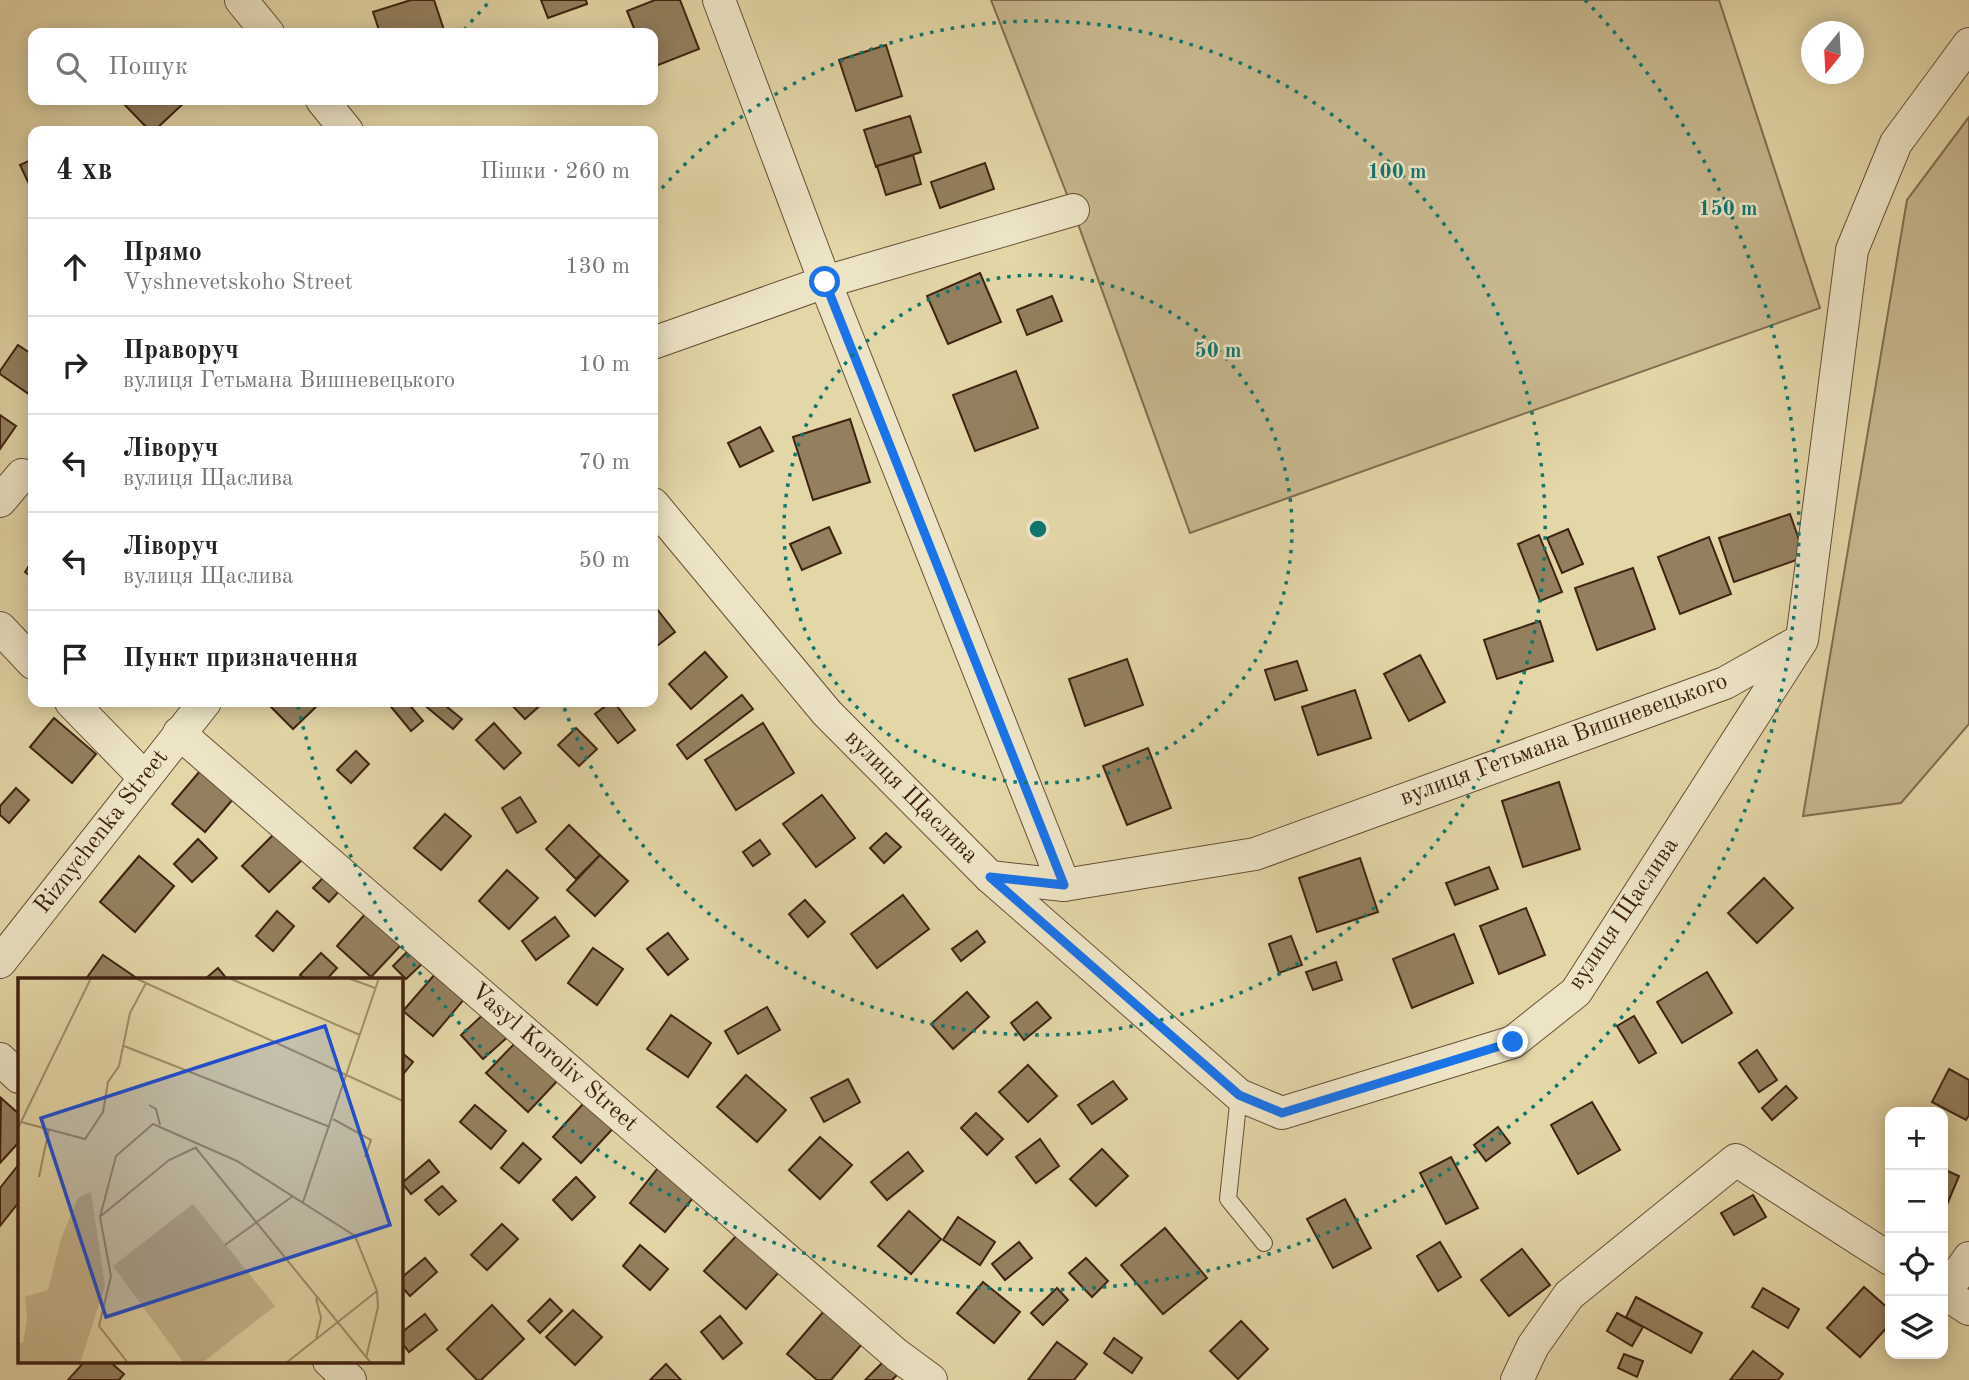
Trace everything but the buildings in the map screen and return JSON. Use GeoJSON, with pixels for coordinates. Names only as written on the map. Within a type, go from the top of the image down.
{"type":"FeatureCollection","features":[{"type":"Feature","properties":{"kind":"street"},"geometry":{"type":"LineString","coordinates":[[241,0],[264,28]]}},
{"type":"Feature","properties":{"kind":"street"},"geometry":{"type":"LineString","coordinates":[[719,0],[825,282],[1064,885]]}},
{"type":"Feature","properties":{"kind":"street"},"geometry":{"type":"LineString","coordinates":[[1802,639],[1852,250],[1896,143],[1969,44]]}},
{"type":"Feature","properties":{"kind":"street"},"geometry":{"type":"LineString","coordinates":[[326,105],[343,126]]}},
{"type":"Feature","properties":{"kind":"street"},"geometry":{"type":"LineString","coordinates":[[658,341],[825,282],[1073,210]]}},
{"type":"Feature","properties":{"kind":"street"},"geometry":{"type":"LineString","coordinates":[[0,501],[22,475]]}},
{"type":"Feature","properties":{"kind":"street","name":"вулиця Щаслива"},"geometry":{"type":"LineString","coordinates":[[658,510],[827,713],[990,877],[1239,1095],[1282,1113],[1513,1042],[1576,992],[1802,639]]}},
{"type":"Feature","properties":{"kind":"street"},"geometry":{"type":"LineString","coordinates":[[0,628],[28,658]]}},
{"type":"Feature","properties":{"kind":"street","name":"вулиця Гетьмана Вишневецького"},"geometry":{"type":"LineString","coordinates":[[990,877],[1064,885],[1255,854],[1725,683],[1802,639]]}},
{"type":"Feature","properties":{"kind":"street"},"geometry":{"type":"LineString","coordinates":[[76,707],[145,778]]}},
{"type":"Feature","properties":{"kind":"street","name":"Riznychenka Street"},"geometry":{"type":"LineString","coordinates":[[0,962],[201,707]]}},
{"type":"Feature","properties":{"kind":"street","name":"Vasyl Koroliv Street"},"geometry":{"type":"LineString","coordinates":[[179,733],[897,1354],[931,1380]]}},
{"type":"Feature","properties":{"kind":"street"},"geometry":{"type":"LineString","coordinates":[[0,1059],[18,1076]]}},
{"type":"Feature","properties":{"kind":"street"},"geometry":{"type":"LineString","coordinates":[[1517,1380],[1533,1346],[1569,1295],[1736,1160],[1885,1256]]}},
{"type":"Feature","properties":{"kind":"street"},"geometry":{"type":"LineString","coordinates":[[1952,1298],[1969,1258]]}},
{"type":"Feature","properties":{"kind":"street"},"geometry":{"type":"LineString","coordinates":[[330,1362],[350,1380]]}},
{"type":"Feature","properties":{"kind":"lane"},"geometry":{"type":"LineString","coordinates":[[1239,1095],[1228,1199],[1264,1243]]}},
{"type":"Feature","properties":{"kind":"shaded area"},"geometry":{"type":"Polygon","coordinates":[[[991,0],[1719,0],[1820,308],[1190,533],[1073,210],[991,0]]]}},
{"type":"Feature","properties":{"kind":"shaded area"},"geometry":{"type":"Polygon","coordinates":[[[1969,117],[1969,724],[1901,803],[1803,816],[1907,200],[1969,117]]]}},
{"type":"Feature","properties":{"kind":"route"},"geometry":{"type":"LineString","coordinates":[[825,282],[1064,885],[990,877],[1239,1095],[1282,1113],[1513,1042]]}}]}
